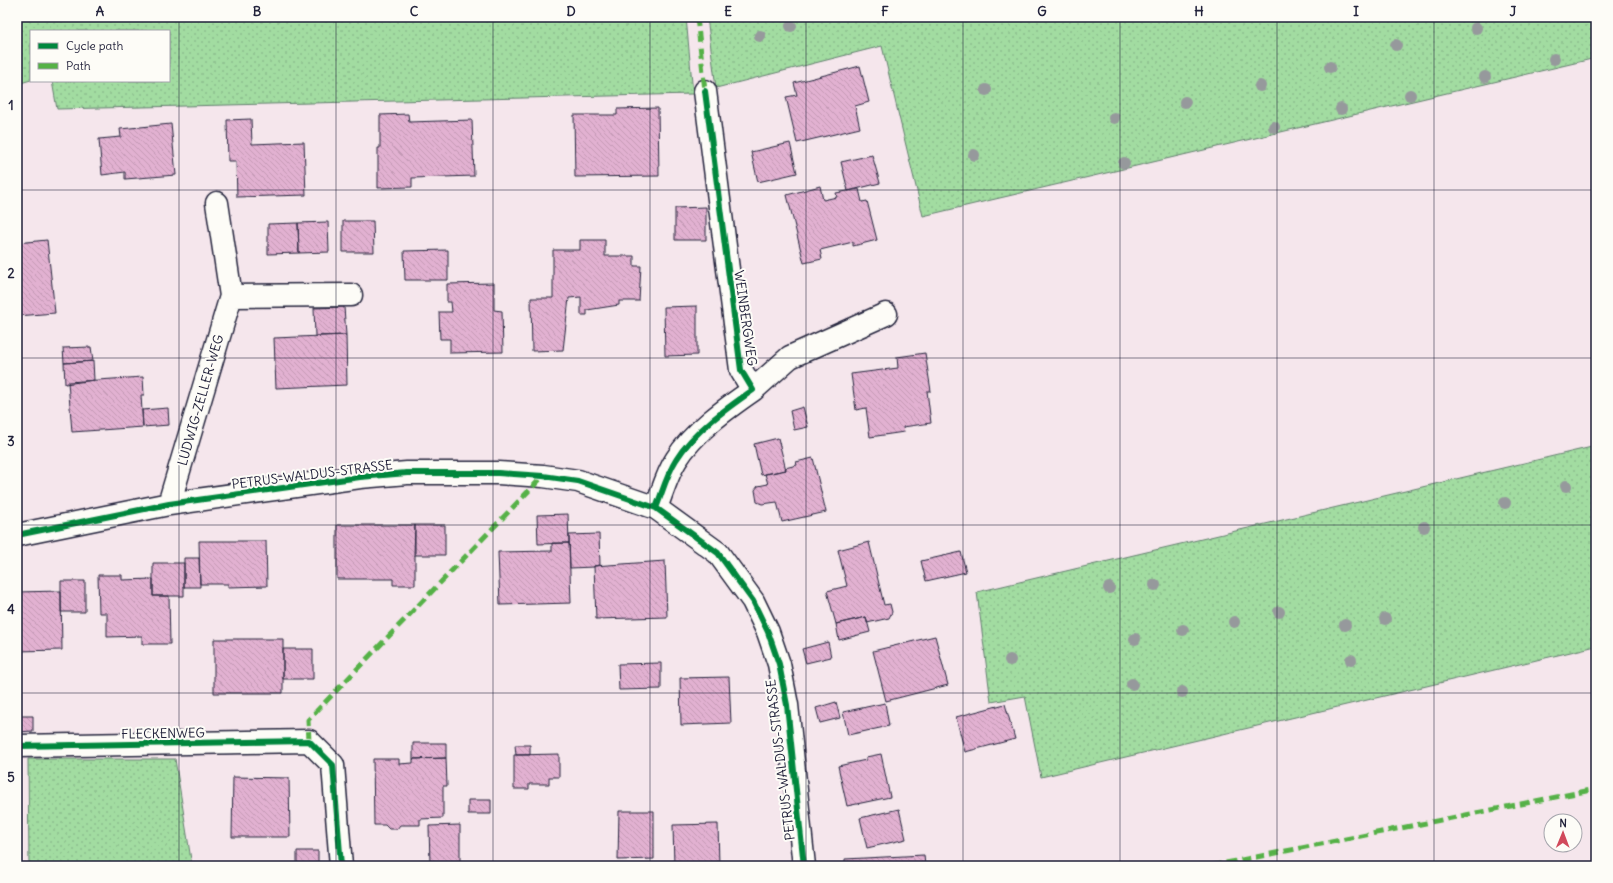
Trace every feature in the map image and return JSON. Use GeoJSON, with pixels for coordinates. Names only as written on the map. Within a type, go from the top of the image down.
{"type":"FeatureCollection","features":[{"type":"Feature","properties":{"kind":"street","name":"WEINBERGWEG"},"geometry":{"type":"LineString","coordinates":[[705,90],[740,370],[753,390]]}},
{"type":"Feature","properties":{"kind":"street","name":"LUDWIG-ZELLER-WEG"},"geometry":{"type":"LineString","coordinates":[[169,504],[231,296],[217,203]]}},
{"type":"Feature","properties":{"kind":"street"},"geometry":{"type":"LineString","coordinates":[[231,296],[351,295]]}},
{"type":"Feature","properties":{"kind":"street"},"geometry":{"type":"LineString","coordinates":[[656,508],[676,460],[702,429],[731,405],[753,390],[790,357],[886,314]]}},
{"type":"Feature","properties":{"kind":"street","name":"PETRUS-WALDUS-STRASSE"},"geometry":{"type":"LineString","coordinates":[[17,535],[169,504],[360,477],[449,472],[543,476],[578,482],[656,508],[718,553],[753,601],[768,632],[779,664],[787,705],[804,866]]}},
{"type":"Feature","properties":{"kind":"street","name":"FLECKENWEG"},"geometry":{"type":"LineString","coordinates":[[17,746],[309,742],[333,765],[341,866]]}},
{"type":"Feature","properties":{"kind":"green space"},"geometry":{"type":"Polygon","coordinates":[[[17,17],[686,17],[693,94],[57,109],[52,82],[170,82],[170,30],[30,30],[30,80],[17,84],[17,17]]]}},
{"type":"Feature","properties":{"kind":"green space"},"geometry":{"type":"Polygon","coordinates":[[[707,17],[1596,17],[1596,58],[923,216],[882,46],[716,88],[707,17]]]}},
{"type":"Feature","properties":{"kind":"green space"},"geometry":{"type":"Polygon","coordinates":[[[1596,446],[1596,646],[1041,777],[1025,696],[991,702],[977,592],[1596,446]]]}},
{"type":"Feature","properties":{"kind":"green space"},"geometry":{"type":"Polygon","coordinates":[[[28,759],[175,759],[192,866],[29,866],[28,759]]]}},
{"type":"Feature","properties":{"kind":"building"},"geometry":{"type":"Polygon","coordinates":[[[860,66],[869,102],[855,106],[860,128],[797,143],[786,97],[797,95],[794,83],[860,66]]]}},
{"type":"Feature","properties":{"kind":"building"},"geometry":{"type":"Polygon","coordinates":[[[658,108],[659,176],[575,177],[574,115],[617,115],[617,109],[658,108]]]}},
{"type":"Feature","properties":{"kind":"building"},"geometry":{"type":"Polygon","coordinates":[[[408,114],[409,122],[472,120],[474,176],[412,178],[412,187],[378,188],[380,115],[408,114]]]}},
{"type":"Feature","properties":{"kind":"building"},"geometry":{"type":"Polygon","coordinates":[[[251,119],[252,144],[304,142],[306,195],[237,197],[236,161],[228,161],[227,120],[251,119]]]}},
{"type":"Feature","properties":{"kind":"building"},"geometry":{"type":"Polygon","coordinates":[[[171,124],[176,175],[125,179],[125,172],[102,175],[99,139],[121,137],[120,129],[171,124]]]}},
{"type":"Feature","properties":{"kind":"building"},"geometry":{"type":"Polygon","coordinates":[[[790,143],[797,173],[758,182],[751,152],[790,143]]]}},
{"type":"Feature","properties":{"kind":"building"},"geometry":{"type":"Polygon","coordinates":[[[872,155],[880,183],[848,191],[841,162],[872,155]]]}},
{"type":"Feature","properties":{"kind":"building"},"geometry":{"type":"Polygon","coordinates":[[[820,186],[823,200],[837,197],[836,193],[859,189],[862,202],[867,201],[877,240],[853,246],[853,242],[820,250],[822,259],[804,263],[787,195],[820,186]]]}},
{"type":"Feature","properties":{"kind":"building"},"geometry":{"type":"Polygon","coordinates":[[[706,207],[706,240],[675,240],[675,208],[706,207]]]}},
{"type":"Feature","properties":{"kind":"building"},"geometry":{"type":"Polygon","coordinates":[[[343,221],[373,221],[374,252],[343,252],[343,221]]]}},
{"type":"Feature","properties":{"kind":"building"},"geometry":{"type":"Polygon","coordinates":[[[328,222],[329,252],[299,253],[298,223],[328,222]]]}},
{"type":"Feature","properties":{"kind":"building"},"geometry":{"type":"Polygon","coordinates":[[[298,223],[299,253],[268,254],[268,224],[298,223]]]}},
{"type":"Feature","properties":{"kind":"building"},"geometry":{"type":"Polygon","coordinates":[[[47,240],[55,313],[17,316],[17,243],[47,240]]]}},
{"type":"Feature","properties":{"kind":"building"},"geometry":{"type":"Polygon","coordinates":[[[580,240],[605,240],[605,256],[634,256],[634,266],[641,266],[639,301],[619,301],[619,305],[587,310],[587,315],[581,315],[581,297],[569,298],[563,350],[532,351],[531,298],[553,298],[553,250],[580,250],[580,240]]]}},
{"type":"Feature","properties":{"kind":"building"},"geometry":{"type":"Polygon","coordinates":[[[448,250],[448,280],[405,280],[404,251],[448,250]]]}},
{"type":"Feature","properties":{"kind":"building"},"geometry":{"type":"Polygon","coordinates":[[[494,283],[494,310],[502,311],[503,352],[450,353],[450,339],[440,339],[439,312],[452,312],[451,302],[447,302],[447,284],[494,283]]]}},
{"type":"Feature","properties":{"kind":"building"},"geometry":{"type":"Polygon","coordinates":[[[697,306],[697,355],[665,356],[664,307],[697,306]]]}},
{"type":"Feature","properties":{"kind":"building"},"geometry":{"type":"Polygon","coordinates":[[[344,307],[346,335],[315,336],[314,308],[344,307]]]}},
{"type":"Feature","properties":{"kind":"building"},"geometry":{"type":"Polygon","coordinates":[[[346,335],[347,385],[276,388],[274,338],[346,335]]]}},
{"type":"Feature","properties":{"kind":"building"},"geometry":{"type":"Polygon","coordinates":[[[91,347],[93,361],[64,363],[63,348],[91,347]]]}},
{"type":"Feature","properties":{"kind":"building"},"geometry":{"type":"Polygon","coordinates":[[[925,353],[931,391],[927,391],[931,423],[903,427],[904,432],[870,437],[866,408],[856,410],[851,374],[898,368],[897,357],[925,353]]]}},
{"type":"Feature","properties":{"kind":"building"},"geometry":{"type":"Polygon","coordinates":[[[93,361],[94,380],[65,384],[64,363],[93,361]]]}},
{"type":"Feature","properties":{"kind":"building"},"geometry":{"type":"Polygon","coordinates":[[[143,377],[144,395],[141,395],[143,427],[72,432],[68,382],[143,377]]]}},
{"type":"Feature","properties":{"kind":"building"},"geometry":{"type":"Polygon","coordinates":[[[803,407],[808,427],[794,430],[790,411],[803,407]]]}},
{"type":"Feature","properties":{"kind":"building"},"geometry":{"type":"Polygon","coordinates":[[[168,408],[169,425],[143,427],[142,410],[168,408]]]}},
{"type":"Feature","properties":{"kind":"building"},"geometry":{"type":"Polygon","coordinates":[[[778,438],[786,470],[761,475],[754,444],[778,438]]]}},
{"type":"Feature","properties":{"kind":"building"},"geometry":{"type":"Polygon","coordinates":[[[813,458],[826,512],[782,522],[777,502],[762,504],[757,502],[755,490],[758,486],[768,484],[765,474],[786,470],[785,468],[797,465],[796,462],[813,458]]]}},
{"type":"Feature","properties":{"kind":"building"},"geometry":{"type":"Polygon","coordinates":[[[568,514],[569,543],[538,544],[537,515],[568,514]]]}},
{"type":"Feature","properties":{"kind":"building"},"geometry":{"type":"Polygon","coordinates":[[[337,525],[415,525],[415,585],[393,585],[393,579],[337,579],[337,525]]]}},
{"type":"Feature","properties":{"kind":"building"},"geometry":{"type":"Polygon","coordinates":[[[415,525],[445,525],[445,555],[414,555],[415,525]]]}},
{"type":"Feature","properties":{"kind":"building"},"geometry":{"type":"Polygon","coordinates":[[[599,534],[600,565],[594,567],[570,568],[569,535],[599,534]]]}},
{"type":"Feature","properties":{"kind":"building"},"geometry":{"type":"Polygon","coordinates":[[[199,541],[266,541],[267,586],[228,587],[228,584],[200,584],[199,541]]]}},
{"type":"Feature","properties":{"kind":"building"},"geometry":{"type":"Polygon","coordinates":[[[869,542],[884,605],[890,604],[892,612],[889,618],[867,623],[866,617],[836,624],[827,591],[847,586],[838,550],[869,542]]]}},
{"type":"Feature","properties":{"kind":"building"},"geometry":{"type":"Polygon","coordinates":[[[552,543],[569,543],[571,603],[500,605],[498,552],[552,551],[552,543]]]}},
{"type":"Feature","properties":{"kind":"building"},"geometry":{"type":"Polygon","coordinates":[[[961,552],[966,572],[926,581],[921,561],[961,552]]]}},
{"type":"Feature","properties":{"kind":"building"},"geometry":{"type":"Polygon","coordinates":[[[184,558],[199,558],[200,587],[184,587],[184,558]]]}},
{"type":"Feature","properties":{"kind":"building"},"geometry":{"type":"Polygon","coordinates":[[[665,561],[667,617],[596,619],[594,566],[665,561]]]}},
{"type":"Feature","properties":{"kind":"building"},"geometry":{"type":"Polygon","coordinates":[[[153,563],[184,563],[184,596],[153,596],[153,563]]]}},
{"type":"Feature","properties":{"kind":"building"},"geometry":{"type":"Polygon","coordinates":[[[98,575],[122,575],[122,580],[153,579],[153,596],[169,596],[170,644],[142,644],[142,636],[107,637],[107,613],[99,613],[98,575]]]}},
{"type":"Feature","properties":{"kind":"building"},"geometry":{"type":"Polygon","coordinates":[[[61,581],[85,581],[85,612],[61,612],[61,581]]]}},
{"type":"Feature","properties":{"kind":"building"},"geometry":{"type":"Polygon","coordinates":[[[61,591],[62,650],[17,651],[17,592],[61,591]]]}},
{"type":"Feature","properties":{"kind":"building"},"geometry":{"type":"Polygon","coordinates":[[[866,617],[870,632],[839,640],[836,624],[866,617]]]}},
{"type":"Feature","properties":{"kind":"building"},"geometry":{"type":"Polygon","coordinates":[[[935,636],[948,685],[886,701],[873,651],[935,636]]]}},
{"type":"Feature","properties":{"kind":"building"},"geometry":{"type":"Polygon","coordinates":[[[214,639],[283,639],[283,693],[214,693],[214,639]]]}},
{"type":"Feature","properties":{"kind":"building"},"geometry":{"type":"Polygon","coordinates":[[[828,642],[831,657],[806,663],[802,649],[828,642]]]}},
{"type":"Feature","properties":{"kind":"building"},"geometry":{"type":"Polygon","coordinates":[[[283,649],[313,649],[313,679],[283,679],[283,649]]]}},
{"type":"Feature","properties":{"kind":"building"},"geometry":{"type":"Polygon","coordinates":[[[661,663],[661,689],[619,690],[618,664],[661,663]]]}},
{"type":"Feature","properties":{"kind":"building"},"geometry":{"type":"Polygon","coordinates":[[[729,677],[731,723],[681,725],[680,678],[729,677]]]}},
{"type":"Feature","properties":{"kind":"building"},"geometry":{"type":"Polygon","coordinates":[[[836,702],[840,718],[820,723],[816,708],[836,702]]]}},
{"type":"Feature","properties":{"kind":"building"},"geometry":{"type":"Polygon","coordinates":[[[885,703],[889,726],[848,735],[843,712],[885,703]]]}},
{"type":"Feature","properties":{"kind":"building"},"geometry":{"type":"Polygon","coordinates":[[[1005,704],[1015,739],[965,752],[956,717],[1005,704]]]}},
{"type":"Feature","properties":{"kind":"building"},"geometry":{"type":"Polygon","coordinates":[[[17,716],[33,716],[33,731],[17,732],[17,716]]]}},
{"type":"Feature","properties":{"kind":"building"},"geometry":{"type":"Polygon","coordinates":[[[413,743],[446,743],[446,758],[413,759],[413,743]]]}},
{"type":"Feature","properties":{"kind":"building"},"geometry":{"type":"Polygon","coordinates":[[[515,745],[530,745],[530,755],[516,755],[515,745]]]}},
{"type":"Feature","properties":{"kind":"building"},"geometry":{"type":"Polygon","coordinates":[[[559,754],[559,777],[549,777],[549,784],[529,784],[529,789],[514,789],[514,755],[559,754]]]}},
{"type":"Feature","properties":{"kind":"building"},"geometry":{"type":"Polygon","coordinates":[[[881,754],[890,797],[847,806],[838,766],[866,760],[866,757],[881,754]]]}},
{"type":"Feature","properties":{"kind":"building"},"geometry":{"type":"Polygon","coordinates":[[[446,758],[447,786],[443,786],[443,818],[420,819],[420,825],[400,825],[397,829],[389,829],[385,825],[374,825],[373,759],[399,759],[399,764],[413,763],[413,759],[446,758]]]}},
{"type":"Feature","properties":{"kind":"building"},"geometry":{"type":"Polygon","coordinates":[[[233,777],[289,778],[290,837],[232,837],[233,777]]]}},
{"type":"Feature","properties":{"kind":"building"},"geometry":{"type":"Polygon","coordinates":[[[468,800],[491,800],[491,814],[468,814],[468,800]]]}},
{"type":"Feature","properties":{"kind":"building"},"geometry":{"type":"Polygon","coordinates":[[[899,809],[906,839],[867,848],[860,818],[899,809]]]}},
{"type":"Feature","properties":{"kind":"building"},"geometry":{"type":"Polygon","coordinates":[[[619,811],[654,811],[654,859],[618,860],[619,811]]]}},
{"type":"Feature","properties":{"kind":"building"},"geometry":{"type":"Polygon","coordinates":[[[718,824],[719,866],[674,866],[673,825],[718,824]]]}},
{"type":"Feature","properties":{"kind":"building"},"geometry":{"type":"Polygon","coordinates":[[[460,825],[460,863],[430,864],[429,826],[460,825]]]}},
{"type":"Feature","properties":{"kind":"building"},"geometry":{"type":"Polygon","coordinates":[[[297,851],[318,851],[318,866],[297,866],[297,851]]]}},
{"type":"Feature","properties":{"kind":"building"},"geometry":{"type":"Polygon","coordinates":[[[924,855],[925,866],[845,866],[845,859],[924,855]]]}},
{"type":"Feature","properties":{"kind":"marked path"},"geometry":{"type":"LineString","coordinates":[[697,17],[705,91]]}},
{"type":"Feature","properties":{"kind":"marked path"},"geometry":{"type":"LineString","coordinates":[[309,741],[308,720],[543,476]]}},
{"type":"Feature","properties":{"kind":"marked path"},"geometry":{"type":"LineString","coordinates":[[1211,866],[1596,789]]}},
{"type":"Feature","properties":{"kind":"cycle path"},"geometry":{"type":"LineString","coordinates":[[656,508],[670,471],[683,450],[711,421],[753,390],[741,370],[705,91]]}},
{"type":"Feature","properties":{"kind":"cycle path"},"geometry":{"type":"LineString","coordinates":[[17,535],[169,504],[360,477],[407,473],[498,473],[543,476],[578,481],[656,508],[718,553],[753,601],[768,632],[779,664],[787,705],[804,866]]}},
{"type":"Feature","properties":{"kind":"cycle path"},"geometry":{"type":"LineString","coordinates":[[17,746],[309,741],[333,765],[341,866]]}}]}
